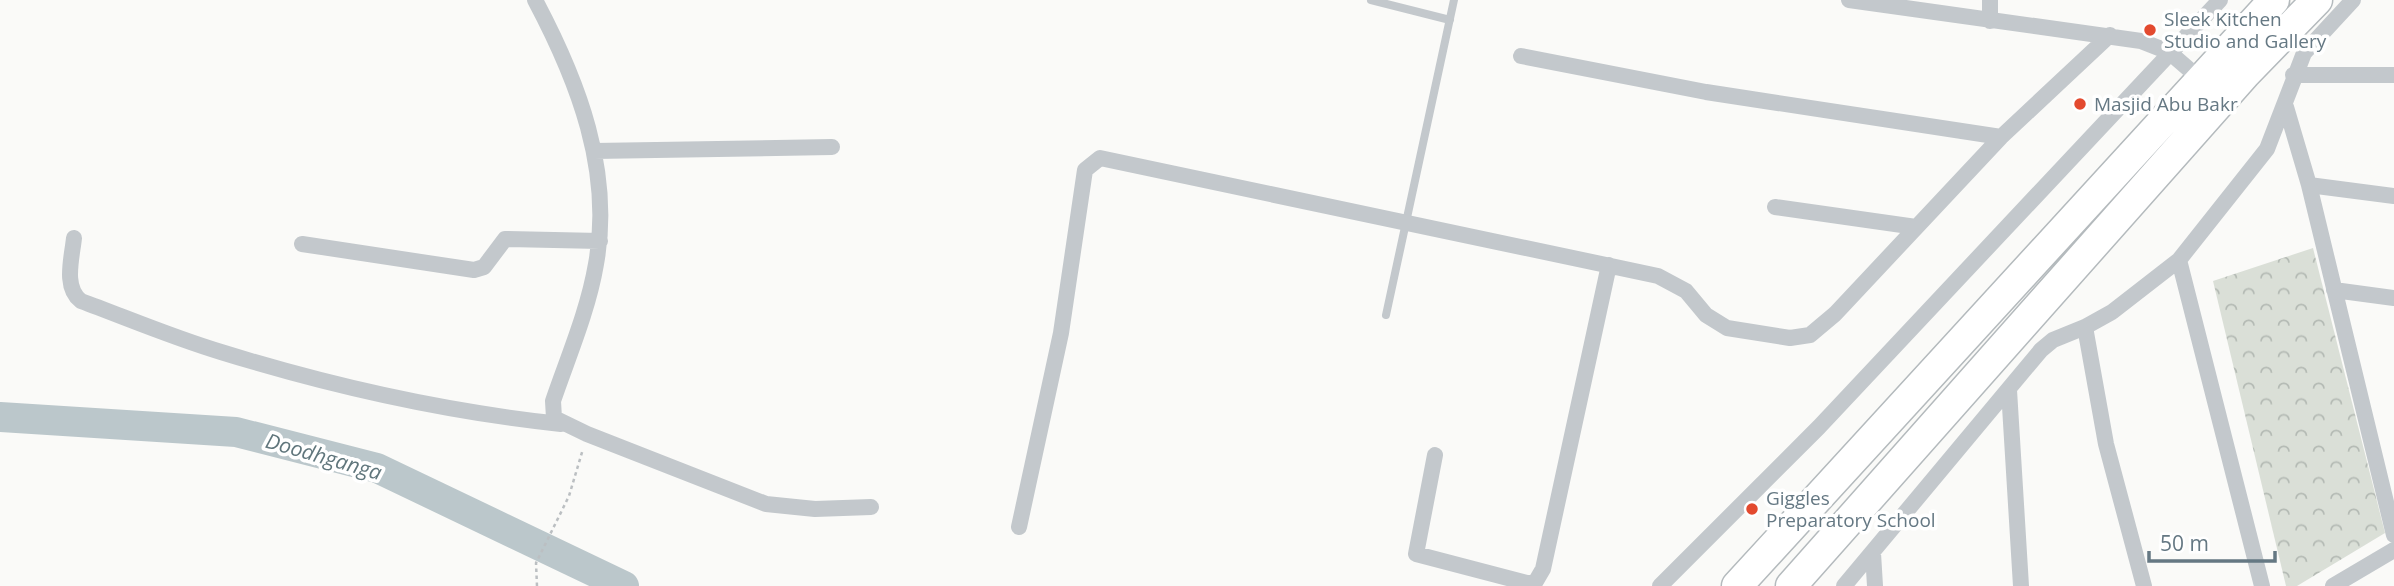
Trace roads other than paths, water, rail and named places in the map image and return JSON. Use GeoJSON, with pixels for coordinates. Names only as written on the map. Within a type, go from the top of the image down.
{"type":"FeatureCollection","features":[{"type":"Feature","properties":{"kind":"highway"},"geometry":{"type":"LineString","coordinates":[[1737,586],[2054,243],[2199,78],[2274,0]]}},
{"type":"Feature","properties":{"kind":"highway"},"geometry":{"type":"LineString","coordinates":[[1791,586],[2229,93],[2317,0]]}},
{"type":"Feature","properties":{"kind":"street"},"geometry":{"type":"LineString","coordinates":[[535,0],[576,84],[594,151],[600,241],[589,294],[553,401],[554,418],[561,424]]}},
{"type":"Feature","properties":{"kind":"street"},"geometry":{"type":"LineString","coordinates":[[1849,0],[1895,3],[1990,22],[2110,35],[2169,52],[2199,78]]}},
{"type":"Feature","properties":{"kind":"street"},"geometry":{"type":"LineString","coordinates":[[1990,0],[1990,22]]}},
{"type":"Feature","properties":{"kind":"street"},"geometry":{"type":"LineString","coordinates":[[1660,586],[1819,427],[2220,0]]}},
{"type":"Feature","properties":{"kind":"street"},"geometry":{"type":"LineString","coordinates":[[1844,586],[2047,345],[2112,312],[2179,260],[2267,149],[2286,107],[2293,75],[2304,53],[2353,0]]}},
{"type":"Feature","properties":{"kind":"street"},"geometry":{"type":"LineString","coordinates":[[1019,527],[1061,333],[1085,170],[1091,162],[1110,158],[1658,276],[1686,291],[1716,324],[1790,338],[1810,335],[1822,326],[2001,137],[2110,35]]}},
{"type":"Feature","properties":{"kind":"street"},"geometry":{"type":"LineString","coordinates":[[1521,56],[1706,92],[2001,137]]}},
{"type":"Feature","properties":{"kind":"street"},"geometry":{"type":"LineString","coordinates":[[2293,75],[2394,75]]}},
{"type":"Feature","properties":{"kind":"street"},"geometry":{"type":"LineString","coordinates":[[2286,107],[2309,185],[2394,535]]}},
{"type":"Feature","properties":{"kind":"street"},"geometry":{"type":"LineString","coordinates":[[594,151],[832,147]]}},
{"type":"Feature","properties":{"kind":"street"},"geometry":{"type":"LineString","coordinates":[[2309,185],[2394,196]]}},
{"type":"Feature","properties":{"kind":"street"},"geometry":{"type":"LineString","coordinates":[[1775,207],[1916,227]]}},
{"type":"Feature","properties":{"kind":"street"},"geometry":{"type":"LineString","coordinates":[[74,238],[70,281],[75,296],[81,301],[220,352],[476,413],[561,424],[766,504],[815,509],[871,507]]}},
{"type":"Feature","properties":{"kind":"street"},"geometry":{"type":"LineString","coordinates":[[302,244],[479,270],[505,239],[600,241]]}},
{"type":"Feature","properties":{"kind":"street"},"geometry":{"type":"LineString","coordinates":[[2179,260],[2262,586]]}},
{"type":"Feature","properties":{"kind":"street"},"geometry":{"type":"LineString","coordinates":[[1435,455],[1416,554],[1527,583],[1536,581],[1543,569],[1609,265]]}},
{"type":"Feature","properties":{"kind":"street"},"geometry":{"type":"LineString","coordinates":[[2334,290],[2394,298]]}},
{"type":"Feature","properties":{"kind":"street"},"geometry":{"type":"LineString","coordinates":[[2085,327],[2109,456],[2144,586]]}},
{"type":"Feature","properties":{"kind":"street"},"geometry":{"type":"LineString","coordinates":[[2009,390],[2021,586]]}},
{"type":"Feature","properties":{"kind":"street"},"geometry":{"type":"LineString","coordinates":[[2333,586],[2394,550]]}},
{"type":"Feature","properties":{"kind":"street"},"geometry":{"type":"LineString","coordinates":[[1872,553],[1875,586]]}},
{"type":"Feature","properties":{"kind":"lane"},"geometry":{"type":"LineString","coordinates":[[1371,0],[1450,20]]}},
{"type":"Feature","properties":{"kind":"lane"},"geometry":{"type":"LineString","coordinates":[[1386,315],[1454,0]]}},
{"type":"Feature","properties":{"kind":"waterway","name":"Doodhganga"},"geometry":{"type":"LineString","coordinates":[[0,417],[236,432],[377,468],[624,586]]}},
{"type":"Feature","properties":{"kind":"place","name":"Sleek Kitchen Studio and Gallery"},"geometry":{"type":"Point","coordinates":[2150,30]}},
{"type":"Feature","properties":{"kind":"place","name":"Masjid Abu Bakr"},"geometry":{"type":"Point","coordinates":[2080,104]}},
{"type":"Feature","properties":{"kind":"place","name":"Giggles Preparatory School"},"geometry":{"type":"Point","coordinates":[1752,509]}}]}
